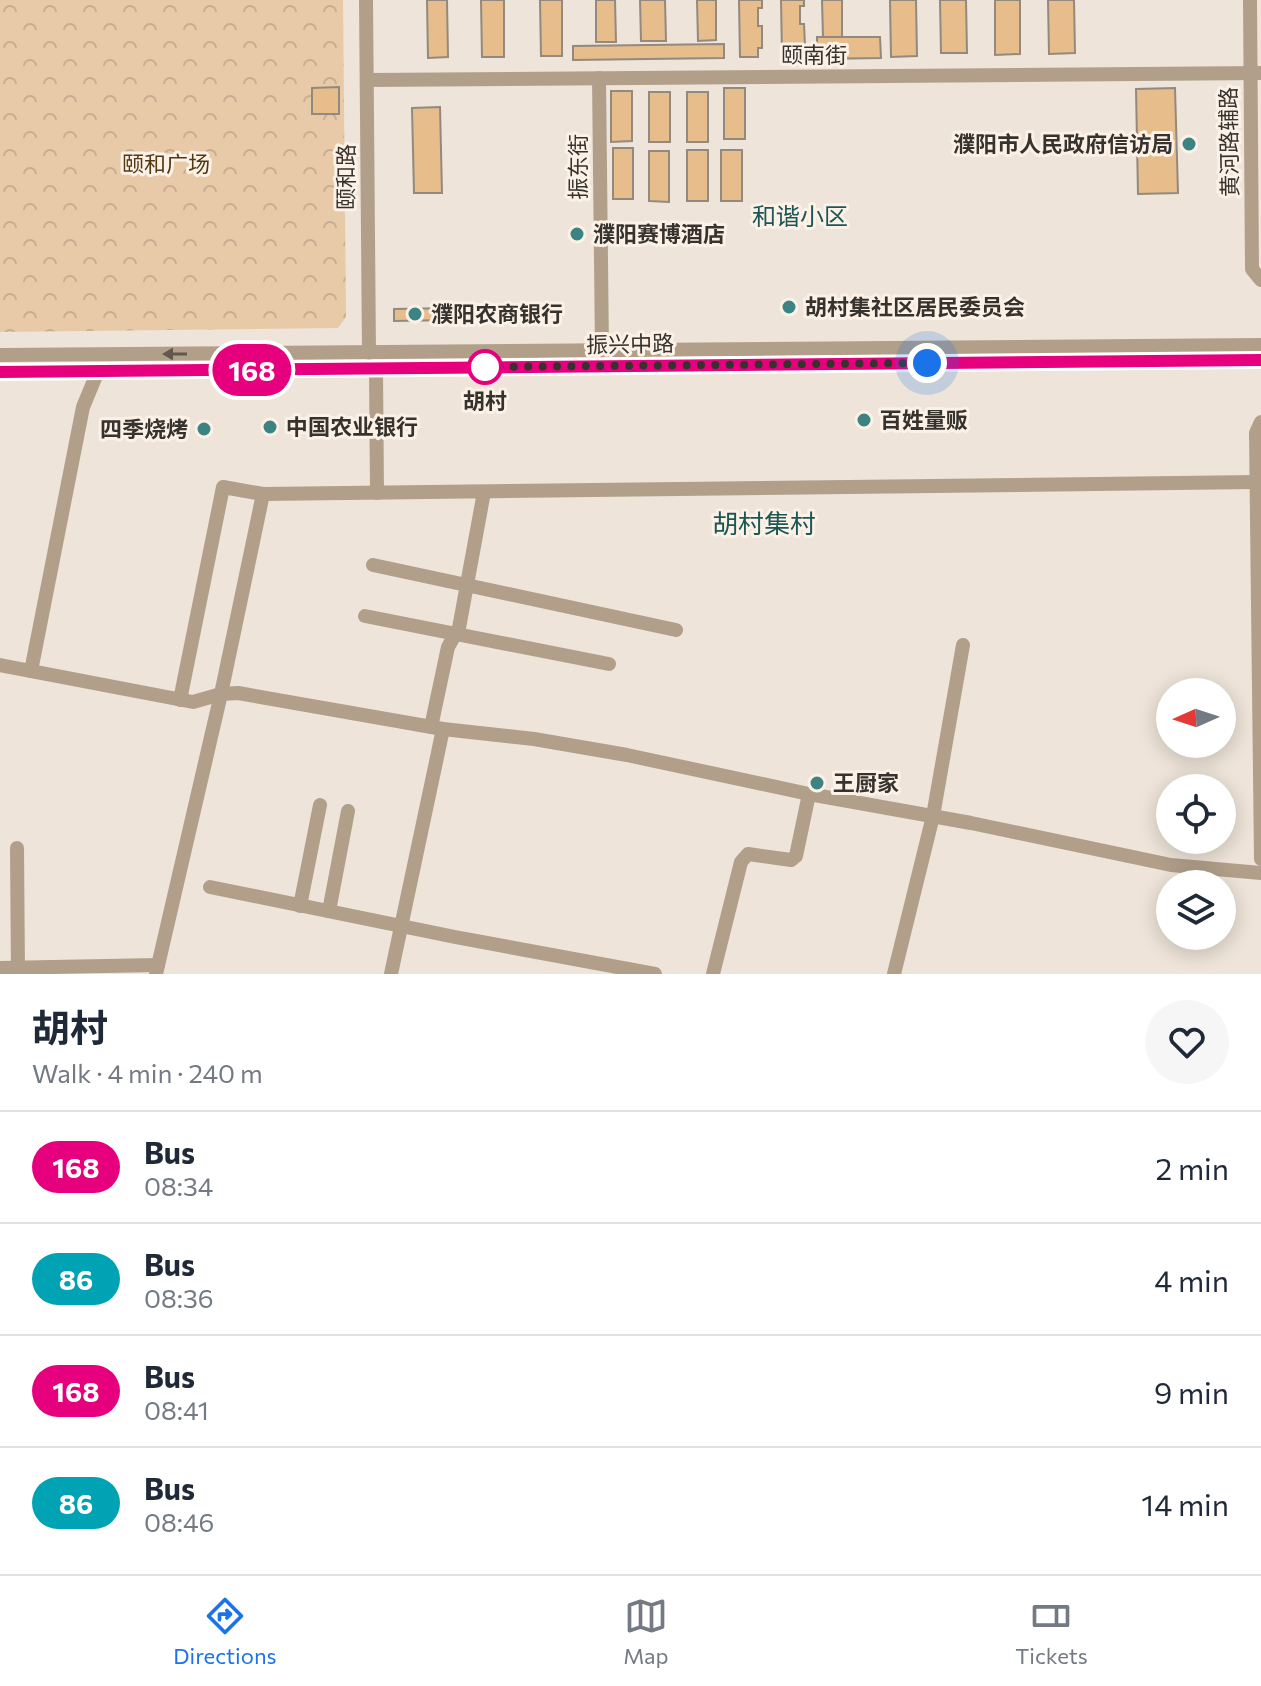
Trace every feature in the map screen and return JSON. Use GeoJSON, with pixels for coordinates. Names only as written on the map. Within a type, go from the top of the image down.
{"type":"FeatureCollection","features":[{"type":"Feature","properties":{"kind":"street","name":"颐和路"},"geometry":{"type":"LineString","coordinates":[[366,0],[369,353]]}},
{"type":"Feature","properties":{"kind":"street","name":"黄河路辅路"},"geometry":{"type":"LineString","coordinates":[[1250,0],[1256,73],[1252,269],[1261,280]]}},
{"type":"Feature","properties":{"kind":"street","name":"颐南街"},"geometry":{"type":"LineString","coordinates":[[367,80],[1256,73]]}},
{"type":"Feature","properties":{"kind":"street","name":"振东街"},"geometry":{"type":"LineString","coordinates":[[599,78],[602,351]]}},
{"type":"Feature","properties":{"kind":"street","name":"振兴中路"},"geometry":{"type":"LineString","coordinates":[[0,355],[1261,345]]}},
{"type":"Feature","properties":{"kind":"street","name":"振兴中路"},"geometry":{"type":"LineString","coordinates":[[0,372],[1261,360]]}},
{"type":"Feature","properties":{"kind":"street"},"geometry":{"type":"LineString","coordinates":[[376,368],[377,493]]}},
{"type":"Feature","properties":{"kind":"street"},"geometry":{"type":"LineString","coordinates":[[31,671],[83,407],[98,371]]}},
{"type":"Feature","properties":{"kind":"street"},"geometry":{"type":"LineString","coordinates":[[1261,422],[1256,433],[1261,859]]}},
{"type":"Feature","properties":{"kind":"street"},"geometry":{"type":"LineString","coordinates":[[180,700],[223,487],[263,494],[1256,482]]}},
{"type":"Feature","properties":{"kind":"street"},"geometry":{"type":"LineString","coordinates":[[391,974],[437,728],[448,647],[459,628],[484,492]]}},
{"type":"Feature","properties":{"kind":"street"},"geometry":{"type":"LineString","coordinates":[[0,968],[18,971],[157,969],[221,694],[263,494]]}},
{"type":"Feature","properties":{"kind":"street"},"geometry":{"type":"LineString","coordinates":[[373,565],[676,630]]}},
{"type":"Feature","properties":{"kind":"street"},"geometry":{"type":"LineString","coordinates":[[365,616],[609,664]]}},
{"type":"Feature","properties":{"kind":"street"},"geometry":{"type":"LineString","coordinates":[[894,974],[933,816],[963,645]]}},
{"type":"Feature","properties":{"kind":"street"},"geometry":{"type":"LineString","coordinates":[[0,665],[193,702],[238,693],[437,728],[534,739],[1171,865],[1261,873]]}},
{"type":"Feature","properties":{"kind":"street"},"geometry":{"type":"LineString","coordinates":[[713,974],[741,862],[748,854],[791,860],[796,856],[809,794]]}},
{"type":"Feature","properties":{"kind":"street"},"geometry":{"type":"LineString","coordinates":[[300,906],[320,805]]}},
{"type":"Feature","properties":{"kind":"street"},"geometry":{"type":"LineString","coordinates":[[329,911],[348,811]]}},
{"type":"Feature","properties":{"kind":"street"},"geometry":{"type":"LineString","coordinates":[[17,848],[18,971]]}},
{"type":"Feature","properties":{"kind":"street"},"geometry":{"type":"LineString","coordinates":[[210,887],[655,974]]}},
{"type":"Feature","properties":{"kind":"green space","name":"颐和广场"},"geometry":{"type":"Polygon","coordinates":[[[0,0],[343,0],[346,317],[338,328],[0,332],[0,0]]]}},
{"type":"Feature","properties":{"kind":"building"},"geometry":{"type":"Polygon","coordinates":[[[427,0],[447,0],[448,57],[428,58],[427,0]]]}},
{"type":"Feature","properties":{"kind":"building"},"geometry":{"type":"Polygon","coordinates":[[[481,0],[504,0],[504,57],[482,57],[481,0]]]}},
{"type":"Feature","properties":{"kind":"building"},"geometry":{"type":"Polygon","coordinates":[[[540,0],[562,0],[562,56],[541,56],[540,0]]]}},
{"type":"Feature","properties":{"kind":"building"},"geometry":{"type":"Polygon","coordinates":[[[596,0],[615,0],[616,42],[596,42],[596,0]]]}},
{"type":"Feature","properties":{"kind":"building"},"geometry":{"type":"Polygon","coordinates":[[[640,0],[665,0],[666,41],[641,41],[640,0]]]}},
{"type":"Feature","properties":{"kind":"building"},"geometry":{"type":"Polygon","coordinates":[[[697,0],[716,0],[716,40],[698,41],[697,0]]]}},
{"type":"Feature","properties":{"kind":"building"},"geometry":{"type":"Polygon","coordinates":[[[739,0],[762,0],[762,8],[758,8],[762,48],[758,48],[758,57],[740,57],[739,0]]]}},
{"type":"Feature","properties":{"kind":"building"},"geometry":{"type":"Polygon","coordinates":[[[781,0],[804,0],[804,6],[800,6],[805,46],[800,46],[801,54],[782,55],[781,0]]]}},
{"type":"Feature","properties":{"kind":"building"},"geometry":{"type":"Polygon","coordinates":[[[822,0],[842,0],[842,37],[823,37],[822,0]]]}},
{"type":"Feature","properties":{"kind":"building"},"geometry":{"type":"Polygon","coordinates":[[[890,0],[916,0],[917,56],[891,57],[890,0]]]}},
{"type":"Feature","properties":{"kind":"building"},"geometry":{"type":"Polygon","coordinates":[[[940,0],[966,0],[967,53],[941,53],[940,0]]]}},
{"type":"Feature","properties":{"kind":"building"},"geometry":{"type":"Polygon","coordinates":[[[995,0],[1020,0],[1020,54],[995,55],[995,0]]]}},
{"type":"Feature","properties":{"kind":"building"},"geometry":{"type":"Polygon","coordinates":[[[1048,0],[1074,0],[1075,53],[1049,54],[1048,0]]]}},
{"type":"Feature","properties":{"kind":"building"},"geometry":{"type":"Polygon","coordinates":[[[817,37],[880,37],[881,58],[817,59],[817,37]]]}},
{"type":"Feature","properties":{"kind":"building"},"geometry":{"type":"Polygon","coordinates":[[[724,44],[724,58],[573,60],[573,46],[724,44]]]}},
{"type":"Feature","properties":{"kind":"building"},"geometry":{"type":"Polygon","coordinates":[[[339,87],[339,114],[312,114],[312,88],[339,87]]]}},
{"type":"Feature","properties":{"kind":"building"},"geometry":{"type":"Polygon","coordinates":[[[724,88],[745,88],[745,139],[724,139],[724,88]]]}},
{"type":"Feature","properties":{"kind":"building"},"geometry":{"type":"Polygon","coordinates":[[[1175,88],[1178,193],[1138,194],[1136,89],[1175,88]]]}},
{"type":"Feature","properties":{"kind":"building"},"geometry":{"type":"Polygon","coordinates":[[[611,91],[632,91],[632,141],[611,142],[611,91]]]}},
{"type":"Feature","properties":{"kind":"building"},"geometry":{"type":"Polygon","coordinates":[[[649,92],[670,92],[670,142],[649,142],[649,92]]]}},
{"type":"Feature","properties":{"kind":"building"},"geometry":{"type":"Polygon","coordinates":[[[687,92],[708,92],[708,142],[687,142],[687,92]]]}},
{"type":"Feature","properties":{"kind":"building"},"geometry":{"type":"Polygon","coordinates":[[[440,107],[442,193],[414,193],[412,108],[440,107]]]}},
{"type":"Feature","properties":{"kind":"building"},"geometry":{"type":"Polygon","coordinates":[[[613,148],[633,148],[633,199],[613,199],[613,148]]]}},
{"type":"Feature","properties":{"kind":"building"},"geometry":{"type":"Polygon","coordinates":[[[687,150],[708,150],[708,201],[687,201],[687,150]]]}},
{"type":"Feature","properties":{"kind":"building"},"geometry":{"type":"Polygon","coordinates":[[[721,150],[742,150],[742,201],[721,201],[721,150]]]}},
{"type":"Feature","properties":{"kind":"building"},"geometry":{"type":"Polygon","coordinates":[[[649,151],[669,151],[669,202],[649,201],[649,151]]]}},
{"type":"Feature","properties":{"kind":"building"},"geometry":{"type":"Polygon","coordinates":[[[452,308],[452,320],[394,321],[394,309],[452,308]]]}},
{"type":"Feature","properties":{"kind":"bus line","name":"168"},"geometry":{"type":"LineString","coordinates":[[0,372],[1261,360]]}},
{"type":"Feature","properties":{"kind":"place","name":"濮阳市人民政府信访局"},"geometry":{"type":"Point","coordinates":[1189,144]}},
{"type":"Feature","properties":{"kind":"place","name":"濮阳赛博酒店"},"geometry":{"type":"Point","coordinates":[577,234]}},
{"type":"Feature","properties":{"kind":"place","name":"胡村集社区居民委员会"},"geometry":{"type":"Point","coordinates":[789,307]}},
{"type":"Feature","properties":{"kind":"place","name":"濮阳农商银行"},"geometry":{"type":"Point","coordinates":[415,314]}},
{"type":"Feature","properties":{"kind":"place","name":"胡村"},"geometry":{"type":"Point","coordinates":[485,367]}},
{"type":"Feature","properties":{"kind":"place","name":"百姓量贩"},"geometry":{"type":"Point","coordinates":[864,420]}},
{"type":"Feature","properties":{"kind":"place","name":"中国农业银行"},"geometry":{"type":"Point","coordinates":[270,427]}},
{"type":"Feature","properties":{"kind":"place","name":"四季烧烤"},"geometry":{"type":"Point","coordinates":[204,429]}},
{"type":"Feature","properties":{"kind":"place","name":"王厨家"},"geometry":{"type":"Point","coordinates":[817,783]}},
{"type":"Feature","properties":{"kind":"district","name":"和谐小区"},"geometry":{"type":"Point","coordinates":[800,217]}},
{"type":"Feature","properties":{"kind":"district","name":"胡村集村"},"geometry":{"type":"Point","coordinates":[764,524]}},
{"type":"Feature","properties":{"kind":"route"},"geometry":{"type":"LineString","coordinates":[[485,367],[927,363]]}}]}
